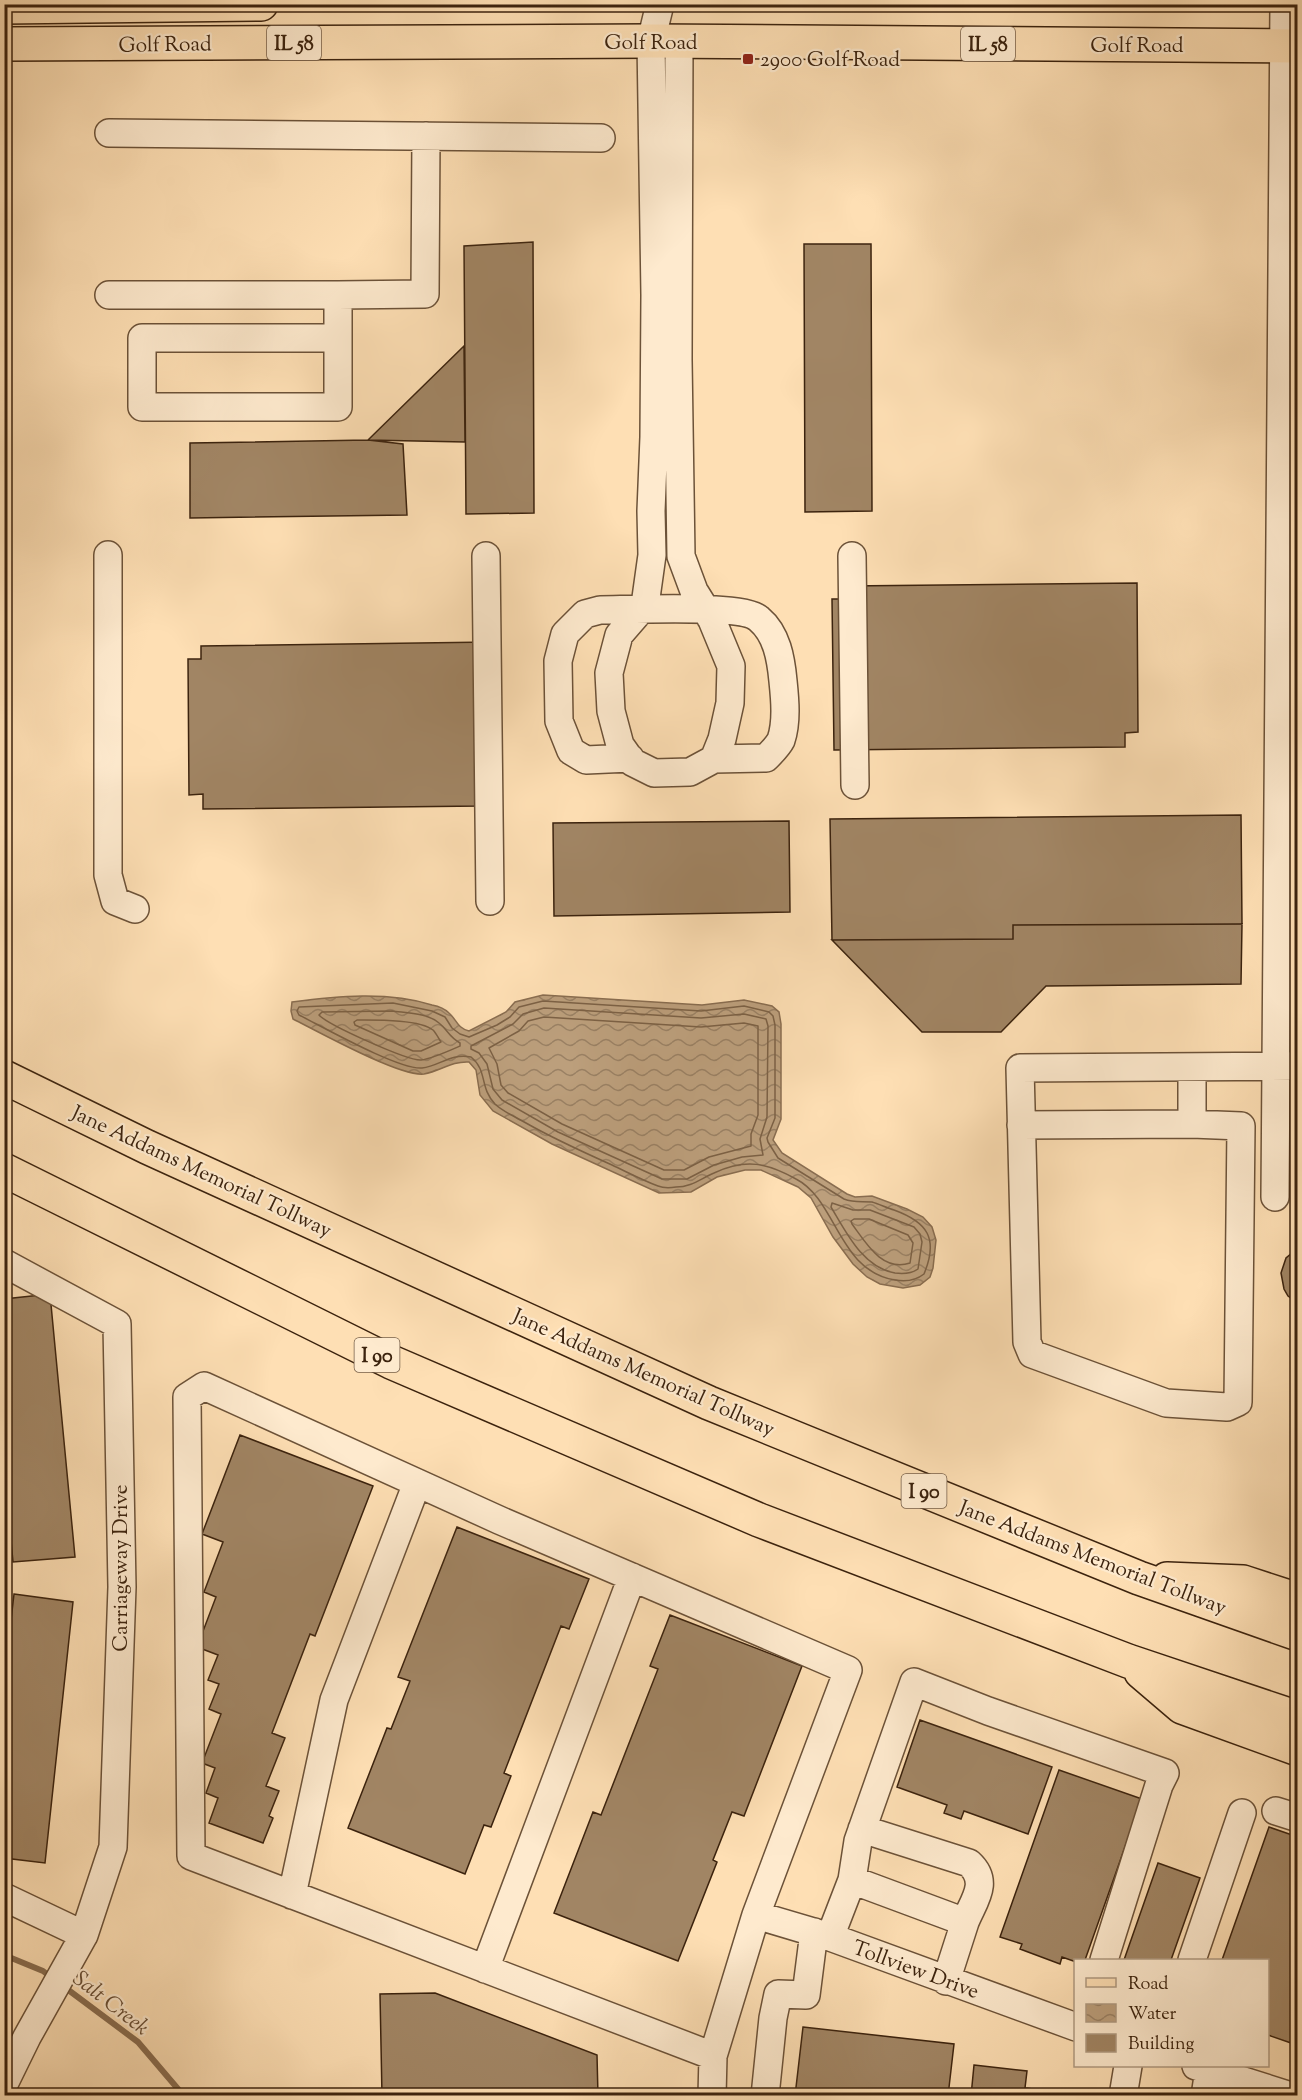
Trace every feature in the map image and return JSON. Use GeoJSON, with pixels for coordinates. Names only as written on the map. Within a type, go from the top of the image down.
{"type":"FeatureCollection","features":[{"type":"Feature","properties":{"kind":"main road","name":"Golf Road"},"geometry":{"type":"LineString","coordinates":[[4,7],[261,4]]}},
{"type":"Feature","properties":{"kind":"main road","name":"Golf Road"},"geometry":{"type":"LineString","coordinates":[[4,44],[665,42],[1291,45]]}},
{"type":"Feature","properties":{"kind":"main road","name":"Jane Addams Memorial Tollway"},"geometry":{"type":"LineString","coordinates":[[4,1077],[147,1147],[709,1403],[1139,1578],[1298,1634]]}},
{"type":"Feature","properties":{"kind":"main road","name":"I 90"},"geometry":{"type":"LineString","coordinates":[[4,1170],[391,1362],[759,1520],[1128,1661],[1298,1718]]}},
{"type":"Feature","properties":{"kind":"main road"},"geometry":{"type":"LineString","coordinates":[[1139,1578],[1243,1582],[1298,1600]]}},
{"type":"Feature","properties":{"kind":"main road"},"geometry":{"type":"LineString","coordinates":[[1128,1661],[1182,1707],[1298,1749]]}},
{"type":"Feature","properties":{"kind":"street"},"geometry":{"type":"LineString","coordinates":[[660,4],[665,42],[678,370],[681,556],[694,591],[712,621],[731,666],[730,703],[722,739],[714,759]]}},
{"type":"Feature","properties":{"kind":"street"},"geometry":{"type":"LineString","coordinates":[[1275,1197],[1287,1066],[1291,45],[1284,4]]}},
{"type":"Feature","properties":{"kind":"street"},"geometry":{"type":"LineString","coordinates":[[630,758],[586,760],[571,751],[559,721],[558,662],[565,634],[585,614],[600,610],[642,609],[705,609],[757,616],[770,630],[781,660],[785,705],[780,741],[766,758],[714,759],[690,772],[654,773],[632,762],[630,758],[620,745],[611,711],[609,673],[619,635],[642,609],[645,605],[652,555],[655,295],[665,42]]}},
{"type":"Feature","properties":{"kind":"street"},"geometry":{"type":"LineString","coordinates":[[109,133],[601,138]]}},
{"type":"Feature","properties":{"kind":"street"},"geometry":{"type":"LineString","coordinates":[[109,296],[425,294],[426,136]]}},
{"type":"Feature","properties":{"kind":"street"},"geometry":{"type":"LineString","coordinates":[[338,295],[338,338],[338,407],[142,407],[142,338],[338,338]]}},
{"type":"Feature","properties":{"kind":"street"},"geometry":{"type":"LineString","coordinates":[[108,555],[108,875],[115,901],[135,909]]}},
{"type":"Feature","properties":{"kind":"street"},"geometry":{"type":"LineString","coordinates":[[486,556],[490,901]]}},
{"type":"Feature","properties":{"kind":"street"},"geometry":{"type":"LineString","coordinates":[[852,556],[855,785]]}},
{"type":"Feature","properties":{"kind":"street"},"geometry":{"type":"LineString","coordinates":[[1021,1125],[1241,1126],[1238,1402],[1227,1407],[1166,1403],[1032,1354],[1027,1342],[1021,1125],[1020,1068],[1287,1066]]}},
{"type":"Feature","properties":{"kind":"street"},"geometry":{"type":"LineString","coordinates":[[1192,1067],[1192,1124]]}},
{"type":"Feature","properties":{"kind":"street","name":"Carriageway Drive"},"geometry":{"type":"LineString","coordinates":[[4,1263],[117,1324],[122,1587],[113,1847],[84,1935],[27,2037],[4,2084]]}},
{"type":"Feature","properties":{"kind":"street"},"geometry":{"type":"LineString","coordinates":[[712,2096],[713,2056],[756,1915],[848,1670],[417,1483],[204,1386],[187,1397],[190,1856],[713,2056]]}},
{"type":"Feature","properties":{"kind":"street"},"geometry":{"type":"LineString","coordinates":[[292,1895],[334,1700],[417,1483]]}},
{"type":"Feature","properties":{"kind":"street"},"geometry":{"type":"LineString","coordinates":[[485,1969],[632,1577]]}},
{"type":"Feature","properties":{"kind":"street"},"geometry":{"type":"LineString","coordinates":[[765,2096],[772,2018],[778,1994],[806,1995],[822,1934],[852,1880],[858,1841],[914,1682],[988,1711],[1165,1773],[1122,1898],[1104,1959]]}},
{"type":"Feature","properties":{"kind":"street"},"geometry":{"type":"LineString","coordinates":[[1191,1959],[1242,1813]]}},
{"type":"Feature","properties":{"kind":"street"},"geometry":{"type":"LineString","coordinates":[[862,1829],[969,1863],[978,1871],[980,1880],[946,1981]]}},
{"type":"Feature","properties":{"kind":"street"},"geometry":{"type":"LineString","coordinates":[[852,1880],[964,1922]]}},
{"type":"Feature","properties":{"kind":"street"},"geometry":{"type":"LineString","coordinates":[[4,1897],[84,1935]]}},
{"type":"Feature","properties":{"kind":"street","name":"Tollview Drive"},"geometry":{"type":"LineString","coordinates":[[756,1915],[822,1934],[1074,2026]]}},
{"type":"Feature","properties":{"kind":"street"},"geometry":{"type":"LineString","coordinates":[[1123,2096],[1128,2067]]}},
{"type":"Feature","properties":{"kind":"street"},"geometry":{"type":"LineString","coordinates":[[1203,2077],[1291,2096]]}},
{"type":"Feature","properties":{"kind":"water"},"geometry":{"type":"Polygon","coordinates":[[[543,995],[702,1005],[744,1000],[772,1006],[779,1012],[781,1024],[781,1119],[773,1140],[782,1153],[847,1194],[855,1197],[872,1196],[923,1217],[932,1227],[936,1240],[930,1277],[920,1285],[903,1288],[880,1284],[867,1277],[853,1264],[833,1237],[811,1198],[798,1187],[761,1170],[745,1170],[717,1177],[691,1192],[659,1193],[552,1144],[493,1111],[480,1095],[476,1070],[469,1062],[457,1063],[424,1074],[412,1073],[378,1061],[320,1033],[293,1019],[291,1011],[292,1002],[362,996],[398,998],[441,1008],[449,1013],[462,1028],[469,1031],[506,1012],[515,1002],[543,995]]]}},
{"type":"Feature","properties":{"kind":"building"},"geometry":{"type":"Polygon","coordinates":[[[533,242],[534,513],[466,514],[464,246],[533,242]]]}},
{"type":"Feature","properties":{"kind":"building"},"geometry":{"type":"Polygon","coordinates":[[[804,244],[871,244],[872,511],[805,512],[804,244]]]}},
{"type":"Feature","properties":{"kind":"building"},"geometry":{"type":"Polygon","coordinates":[[[464,346],[465,442],[368,440],[464,346]]]}},
{"type":"Feature","properties":{"kind":"building"},"geometry":{"type":"Polygon","coordinates":[[[368,440],[403,444],[407,515],[190,518],[190,443],[368,440]]]}},
{"type":"Feature","properties":{"kind":"building"},"geometry":{"type":"Polygon","coordinates":[[[1137,583],[1138,732],[1125,733],[1125,747],[834,750],[832,599],[846,599],[846,586],[1137,583]]]}},
{"type":"Feature","properties":{"kind":"building"},"geometry":{"type":"Polygon","coordinates":[[[491,642],[480,806],[203,809],[203,794],[189,795],[188,659],[201,659],[201,646],[491,642]]]}},
{"type":"Feature","properties":{"kind":"building"},"geometry":{"type":"Polygon","coordinates":[[[1241,815],[1242,924],[1013,925],[1013,939],[832,940],[830,819],[1241,815]]]}},
{"type":"Feature","properties":{"kind":"building"},"geometry":{"type":"Polygon","coordinates":[[[789,821],[790,912],[554,916],[553,823],[789,821]]]}},
{"type":"Feature","properties":{"kind":"building"},"geometry":{"type":"Polygon","coordinates":[[[1242,924],[1241,984],[1046,986],[1001,1032],[922,1032],[832,940],[1013,939],[1013,925],[1242,924]]]}},
{"type":"Feature","properties":{"kind":"building"},"geometry":{"type":"Polygon","coordinates":[[[1298,1248],[1298,1303],[1288,1296],[1284,1289],[1281,1273],[1286,1258],[1298,1248]]]}},
{"type":"Feature","properties":{"kind":"building"},"geometry":{"type":"Polygon","coordinates":[[[50,1294],[75,1557],[13,1562],[4,1466],[4,1299],[50,1294]]]}},
{"type":"Feature","properties":{"kind":"building"},"geometry":{"type":"Polygon","coordinates":[[[240,1435],[373,1486],[315,1636],[310,1634],[272,1733],[285,1738],[266,1786],[279,1791],[269,1816],[273,1818],[263,1843],[209,1823],[218,1798],[206,1793],[215,1768],[202,1763],[221,1714],[209,1709],[219,1684],[208,1680],[218,1655],[197,1647],[216,1597],[204,1592],[223,1542],[202,1534],[240,1435]]]}},
{"type":"Feature","properties":{"kind":"building"},"geometry":{"type":"Polygon","coordinates":[[[457,1527],[589,1579],[569,1629],[561,1626],[504,1773],[511,1776],[491,1827],[484,1825],[465,1874],[348,1828],[387,1728],[391,1729],[410,1681],[398,1677],[457,1527]]]}},
{"type":"Feature","properties":{"kind":"building"},"geometry":{"type":"Polygon","coordinates":[[[14,1594],[73,1602],[45,1863],[4,1858],[4,1681],[14,1594]]]}},
{"type":"Feature","properties":{"kind":"building"},"geometry":{"type":"Polygon","coordinates":[[[670,1615],[802,1666],[744,1816],[732,1812],[713,1860],[717,1862],[678,1961],[554,1913],[593,1812],[601,1815],[658,1669],[650,1666],[670,1615]]]}},
{"type":"Feature","properties":{"kind":"building"},"geometry":{"type":"Polygon","coordinates":[[[920,1720],[1052,1767],[1028,1834],[964,1811],[961,1819],[944,1813],[947,1805],[897,1787],[920,1720]]]}},
{"type":"Feature","properties":{"kind":"building"},"geometry":{"type":"Polygon","coordinates":[[[1059,1770],[1142,1799],[1085,1959],[1074,1959],[1074,1961],[1062,1957],[1060,1964],[1020,1949],[1022,1944],[1000,1937],[1059,1770]]]}},
{"type":"Feature","properties":{"kind":"building"},"geometry":{"type":"Polygon","coordinates":[[[1269,1827],[1298,1837],[1298,2023],[1291,2043],[1269,2035],[1269,1959],[1222,1959],[1269,1827]]]}},
{"type":"Feature","properties":{"kind":"building"},"geometry":{"type":"Polygon","coordinates":[[[1158,1863],[1200,1878],[1171,1959],[1124,1959],[1158,1863]]]}},
{"type":"Feature","properties":{"kind":"building"},"geometry":{"type":"Polygon","coordinates":[[[435,1993],[597,2055],[598,2096],[382,2096],[380,1994],[435,1993]]]}},
{"type":"Feature","properties":{"kind":"building"},"geometry":{"type":"Polygon","coordinates":[[[803,2027],[954,2044],[948,2096],[795,2096],[803,2027]]]}},
{"type":"Feature","properties":{"kind":"building"},"geometry":{"type":"Polygon","coordinates":[[[974,2065],[1027,2071],[1025,2088],[1095,2096],[971,2096],[974,2065]]]}},
{"type":"Feature","properties":{"kind":"waterway","name":"Salt Creek"},"geometry":{"type":"LineString","coordinates":[[4,1955],[43,1971],[52,1978]]}},
{"type":"Feature","properties":{"kind":"waterway","name":"Salt Creek"},"geometry":{"type":"LineString","coordinates":[[63,1986],[138,2042],[184,2096]]}},
{"type":"Feature","properties":{"kind":"place","name":"2900 Golf Road"},"geometry":{"type":"Point","coordinates":[748,59]}}]}
